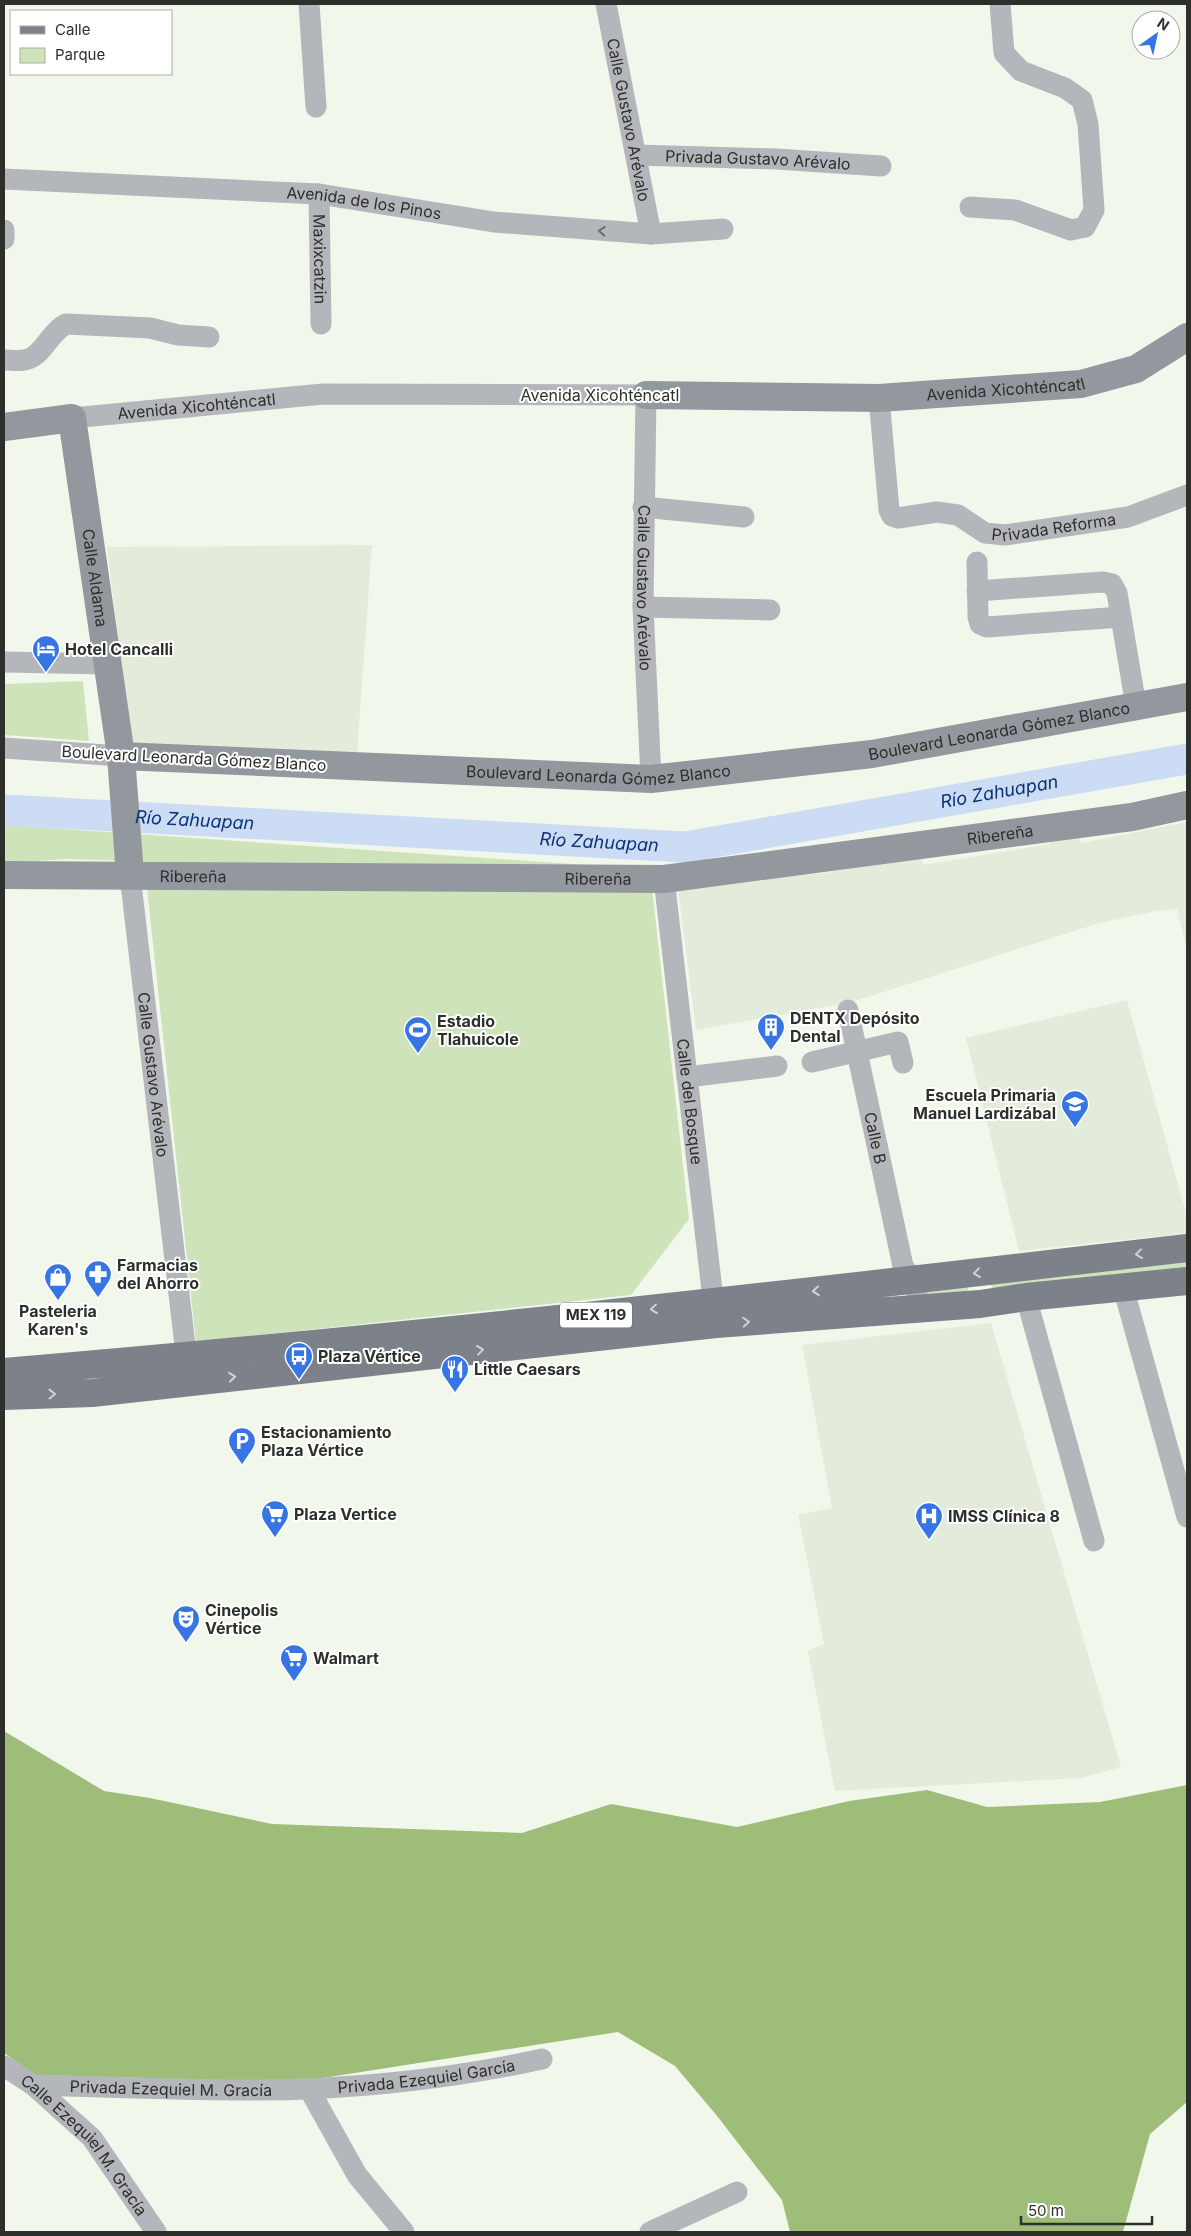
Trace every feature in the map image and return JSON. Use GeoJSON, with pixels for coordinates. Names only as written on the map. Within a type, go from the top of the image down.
{"type":"FeatureCollection","features":[{"type":"Feature","properties":{"kind":"main road","name":"MEX 119"},"geometry":{"type":"LineString","coordinates":[[4,1372],[188,1369],[715,1313],[905,1276],[1187,1248]]}},
{"type":"Feature","properties":{"kind":"main road","name":"MEX 119"},"geometry":{"type":"LineString","coordinates":[[715,1313],[911,1310],[1187,1281]]}},
{"type":"Feature","properties":{"kind":"main road","name":"MEX 119"},"geometry":{"type":"LineString","coordinates":[[4,1396],[92,1393],[188,1369]]}},
{"type":"Feature","properties":{"kind":"street"},"geometry":{"type":"LineString","coordinates":[[309,4],[316,107]]}},
{"type":"Feature","properties":{"kind":"street","name":"Calle Gustavo Arévalo"},"geometry":{"type":"LineString","coordinates":[[606,4],[650,234]]}},
{"type":"Feature","properties":{"kind":"street"},"geometry":{"type":"LineString","coordinates":[[970,207],[1015,210],[1071,230],[1085,227],[1094,210],[1088,124],[1082,100],[1065,88],[1022,71],[1004,53],[1000,4]]}},
{"type":"Feature","properties":{"kind":"street","name":"Privada Gustavo Arévalo"},"geometry":{"type":"LineString","coordinates":[[636,155],[776,159],[881,166]]}},
{"type":"Feature","properties":{"kind":"street","name":"Avenida de los Pinos"},"geometry":{"type":"LineString","coordinates":[[4,179],[320,194],[494,222],[650,234],[723,229]]}},
{"type":"Feature","properties":{"kind":"street","name":"Maxixcatzin"},"geometry":{"type":"LineString","coordinates":[[320,194],[321,324]]}},
{"type":"Feature","properties":{"kind":"street"},"geometry":{"type":"LineString","coordinates":[[4,230],[4,239]]}},
{"type":"Feature","properties":{"kind":"street"},"geometry":{"type":"LineString","coordinates":[[4,360],[28,359],[38,352],[57,329],[66,324],[150,328],[178,335],[209,337]]}},
{"type":"Feature","properties":{"kind":"street","name":"Avenida Xicohténcatl"},"geometry":{"type":"LineString","coordinates":[[4,427],[72,418],[323,394],[879,398],[1081,384],[1136,369],[1187,337]]}},
{"type":"Feature","properties":{"kind":"street","name":"Calle Gustavo Arévalo"},"geometry":{"type":"LineString","coordinates":[[646,395],[643,607],[651,779]]}},
{"type":"Feature","properties":{"kind":"street","name":"Privada Reforma"},"geometry":{"type":"LineString","coordinates":[[879,398],[889,510],[892,516],[898,518],[937,512],[958,515],[985,533],[1005,535],[1128,517],[1187,495]]}},
{"type":"Feature","properties":{"kind":"street","name":"Calle Aldama"},"geometry":{"type":"LineString","coordinates":[[72,418],[122,762]]}},
{"type":"Feature","properties":{"kind":"street"},"geometry":{"type":"LineString","coordinates":[[643,507],[744,517]]}},
{"type":"Feature","properties":{"kind":"street"},"geometry":{"type":"LineString","coordinates":[[977,562],[978,618],[980,624],[987,627],[1121,617]]}},
{"type":"Feature","properties":{"kind":"street"},"geometry":{"type":"LineString","coordinates":[[977,591],[1103,582],[1112,584],[1121,617],[1136,706]]}},
{"type":"Feature","properties":{"kind":"street"},"geometry":{"type":"LineString","coordinates":[[643,607],[770,610]]}},
{"type":"Feature","properties":{"kind":"street"},"geometry":{"type":"LineString","coordinates":[[4,662],[108,664]]}},
{"type":"Feature","properties":{"kind":"street","name":"Boulevard Leonarda Gómez Blanco"},"geometry":{"type":"LineString","coordinates":[[4,748],[122,762],[651,779],[872,754],[1187,697]]}},
{"type":"Feature","properties":{"kind":"street","name":"Calle Gustavo Arévalo"},"geometry":{"type":"LineString","coordinates":[[122,762],[130,875],[188,1369]]}},
{"type":"Feature","properties":{"kind":"street","name":"Ribereña"},"geometry":{"type":"LineString","coordinates":[[4,875],[664,879],[1132,817],[1187,804]]}},
{"type":"Feature","properties":{"kind":"street","name":"Calle del Bosque"},"geometry":{"type":"LineString","coordinates":[[664,879],[715,1313]]}},
{"type":"Feature","properties":{"kind":"street","name":"Calle B"},"geometry":{"type":"LineString","coordinates":[[848,1010],[905,1276],[897,1289],[898,1298],[911,1310]]}},
{"type":"Feature","properties":{"kind":"street"},"geometry":{"type":"LineString","coordinates":[[812,1062],[898,1042],[903,1064]]}},
{"type":"Feature","properties":{"kind":"street"},"geometry":{"type":"LineString","coordinates":[[687,1078],[777,1066]]}},
{"type":"Feature","properties":{"kind":"street"},"geometry":{"type":"LineString","coordinates":[[1123,1287],[1187,1517]]}},
{"type":"Feature","properties":{"kind":"street"},"geometry":{"type":"LineString","coordinates":[[1026,1297],[1094,1541]]}},
{"type":"Feature","properties":{"kind":"street","name":"Privada Ezequiel García"},"geometry":{"type":"LineString","coordinates":[[309,2089],[490,2071],[542,2060]]}},
{"type":"Feature","properties":{"kind":"street","name":"Calle Ezequiel M. Gracía"},"geometry":{"type":"LineString","coordinates":[[4,2066],[33,2085],[92,2138],[156,2232]]}},
{"type":"Feature","properties":{"kind":"street","name":"Privada Ezequiel M. Gracía"},"geometry":{"type":"LineString","coordinates":[[33,2085],[242,2090],[309,2089]]}},
{"type":"Feature","properties":{"kind":"street"},"geometry":{"type":"LineString","coordinates":[[309,2089],[357,2174],[404,2232]]}},
{"type":"Feature","properties":{"kind":"street"},"geometry":{"type":"LineString","coordinates":[[650,2232],[737,2192]]}},
{"type":"Feature","properties":{"kind":"shaded area"},"geometry":{"type":"Polygon","coordinates":[[[372,545],[357,753],[131,746],[107,547],[372,545]]]}},
{"type":"Feature","properties":{"kind":"shaded area"},"geometry":{"type":"Polygon","coordinates":[[[1187,822],[1187,950],[1177,909],[1155,911],[1096,924],[852,1002],[696,1030],[678,888],[825,873],[922,856],[923,865],[1050,844],[1049,836],[1078,831],[1081,843],[1187,822]]]}},
{"type":"Feature","properties":{"kind":"shaded area","name":"Escuela Primaria Manuel Lardizábal"},"geometry":{"type":"Polygon","coordinates":[[[1127,1000],[1187,1217],[1187,1233],[1019,1251],[966,1038],[1127,1000]]]}},
{"type":"Feature","properties":{"kind":"shaded area","name":"IMSS Clínica 8"},"geometry":{"type":"Polygon","coordinates":[[[991,1323],[1121,1767],[1081,1778],[835,1791],[808,1651],[824,1644],[798,1515],[832,1508],[802,1345],[991,1323]]]}},
{"type":"Feature","properties":{"kind":"green space"},"geometry":{"type":"Polygon","coordinates":[[[83,681],[89,741],[4,735],[4,684],[83,681]]]}},
{"type":"Feature","properties":{"kind":"green space"},"geometry":{"type":"Polygon","coordinates":[[[4,825],[645,869],[488,872],[67,859],[4,863],[4,825]]]}},
{"type":"Feature","properties":{"kind":"green space","name":"Estadio Tlahuicole"},"geometry":{"type":"Polygon","coordinates":[[[147,888],[652,888],[689,1219],[631,1295],[196,1342],[147,888]]]}},
{"type":"Feature","properties":{"kind":"green space"},"geometry":{"type":"Polygon","coordinates":[[[1187,1256],[1187,1278],[994,1296],[989,1277],[1187,1256]]]}},
{"type":"Feature","properties":{"kind":"green space"},"geometry":{"type":"Polygon","coordinates":[[[967,1279],[969,1298],[929,1302],[925,1283],[967,1279]]]}},
{"type":"Feature","properties":{"kind":"green space"},"geometry":{"type":"Polygon","coordinates":[[[4,1731],[104,1791],[150,1798],[272,1824],[522,1833],[611,1804],[737,1827],[849,1801],[927,1790],[987,1807],[1100,1802],[1187,1785],[1187,2102],[1150,2134],[1123,2232],[790,2232],[782,2200],[718,2117],[675,2066],[618,2032],[297,2082],[35,2075],[4,2053],[4,1731]]]}},
{"type":"Feature","properties":{"kind":"waterway","name":"Río Zahuapan"},"geometry":{"type":"LineString","coordinates":[[4,810],[685,847],[1187,759]]}},
{"type":"Feature","properties":{"kind":"place","name":"Hotel Cancalli"},"geometry":{"type":"Point","coordinates":[46,673]}},
{"type":"Feature","properties":{"kind":"place","name":"DENTX Depósito Dental"},"geometry":{"type":"Point","coordinates":[771,1051]}},
{"type":"Feature","properties":{"kind":"place","name":"Estadio Tlahuicole"},"geometry":{"type":"Point","coordinates":[418,1054]}},
{"type":"Feature","properties":{"kind":"place","name":"Escuela Primaria Manuel Lardizábal"},"geometry":{"type":"Point","coordinates":[1075,1128]}},
{"type":"Feature","properties":{"kind":"place","name":"Farmacias del Ahorro"},"geometry":{"type":"Point","coordinates":[98,1298]}},
{"type":"Feature","properties":{"kind":"place","name":"Pasteleria Karen's"},"geometry":{"type":"Point","coordinates":[58,1301]}},
{"type":"Feature","properties":{"kind":"place","name":"Plaza Vértice"},"geometry":{"type":"Point","coordinates":[299,1380]}},
{"type":"Feature","properties":{"kind":"place","name":"Little Caesars"},"geometry":{"type":"Point","coordinates":[455,1393]}},
{"type":"Feature","properties":{"kind":"place","name":"Estacionamiento Plaza Vértice"},"geometry":{"type":"Point","coordinates":[242,1465]}},
{"type":"Feature","properties":{"kind":"place","name":"Plaza Vertice"},"geometry":{"type":"Point","coordinates":[275,1538]}},
{"type":"Feature","properties":{"kind":"place","name":"IMSS Clínica 8"},"geometry":{"type":"Point","coordinates":[929,1540]}},
{"type":"Feature","properties":{"kind":"place","name":"Cinepolis Vértice"},"geometry":{"type":"Point","coordinates":[186,1643]}},
{"type":"Feature","properties":{"kind":"place","name":"Walmart"},"geometry":{"type":"Point","coordinates":[294,1682]}}]}
